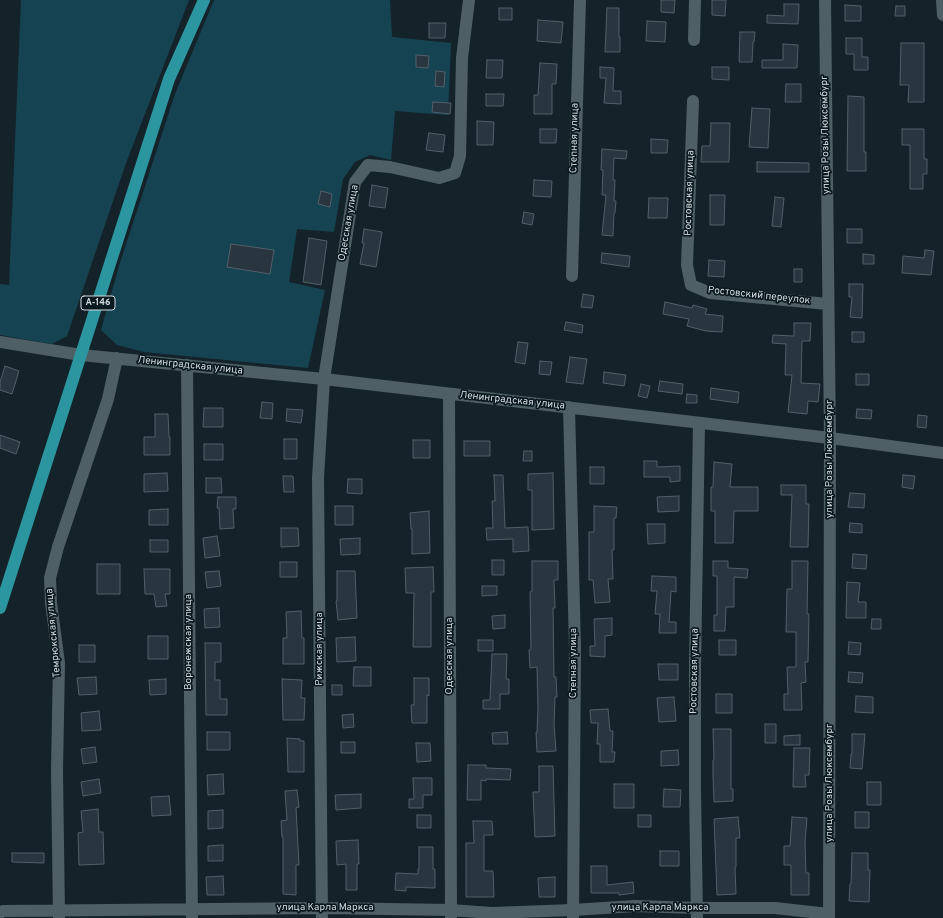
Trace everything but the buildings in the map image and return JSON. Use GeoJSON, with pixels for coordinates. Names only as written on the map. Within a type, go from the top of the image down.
{"type":"FeatureCollection","features":[{"type":"Feature","properties":{"kind":"highway","name":"А-146"},"geometry":{"type":"LineString","coordinates":[[0,608],[168,79],[204,0]]}},
{"type":"Feature","properties":{"kind":"street","name":"Одесская улица"},"geometry":{"type":"LineString","coordinates":[[324,379],[355,182],[368,165],[390,167],[439,178],[455,173],[460,156],[462,58],[469,0]]}},
{"type":"Feature","properties":{"kind":"street","name":"Степная улица"},"geometry":{"type":"LineString","coordinates":[[572,276],[580,0]]}},
{"type":"Feature","properties":{"kind":"street"},"geometry":{"type":"LineString","coordinates":[[694,40],[695,0]]}},
{"type":"Feature","properties":{"kind":"street","name":"улица Розы Люксембург"},"geometry":{"type":"LineString","coordinates":[[825,0],[830,438],[829,916]]}},
{"type":"Feature","properties":{"kind":"street"},"geometry":{"type":"LineString","coordinates":[[942,0],[943,15]]}},
{"type":"Feature","properties":{"kind":"street","name":"Ростовская улица"},"geometry":{"type":"LineString","coordinates":[[691,285],[687,265],[693,101]]}},
{"type":"Feature","properties":{"kind":"street","name":"Ростовский переулок"},"geometry":{"type":"LineString","coordinates":[[691,285],[710,292],[828,304]]}},
{"type":"Feature","properties":{"kind":"street","name":"Ленинградская улица"},"geometry":{"type":"LineString","coordinates":[[0,342],[81,355],[324,379],[830,438],[943,453]]}},
{"type":"Feature","properties":{"kind":"street","name":"Темрюкская улица"},"geometry":{"type":"LineString","coordinates":[[59,915],[57,771],[59,663],[51,603],[50,578],[58,547],[108,399],[117,358]]}},
{"type":"Feature","properties":{"kind":"street","name":"Воронежская улица"},"geometry":{"type":"LineString","coordinates":[[187,365],[192,914]]}},
{"type":"Feature","properties":{"kind":"street","name":"Рижская улица"},"geometry":{"type":"LineString","coordinates":[[322,913],[318,478],[324,379]]}},
{"type":"Feature","properties":{"kind":"street","name":"Одесская улица"},"geometry":{"type":"LineString","coordinates":[[449,394],[451,914]]}},
{"type":"Feature","properties":{"kind":"street","name":"Степная улица"},"geometry":{"type":"LineString","coordinates":[[569,408],[575,648],[573,914]]}},
{"type":"Feature","properties":{"kind":"street","name":"Ростовская улица"},"geometry":{"type":"LineString","coordinates":[[697,913],[695,674],[699,423]]}},
{"type":"Feature","properties":{"kind":"street","name":"улица Карла Маркса"},"geometry":{"type":"LineString","coordinates":[[0,913],[3,911],[59,915],[322,913],[573,914],[635,906],[697,913],[775,908],[829,916]]}},
{"type":"Feature","properties":{"kind":"shaded area"},"geometry":{"type":"Polygon","coordinates":[[[21,0],[189,0],[126,163],[67,336],[52,344],[0,335],[0,284],[9,285],[21,0]]]}},
{"type":"Feature","properties":{"kind":"shaded area"},"geometry":{"type":"Polygon","coordinates":[[[214,0],[390,0],[392,37],[451,43],[448,115],[395,111],[391,160],[370,155],[355,162],[343,179],[334,232],[297,229],[289,282],[325,290],[308,368],[144,352],[117,345],[101,330],[119,266],[175,94],[214,0]]]}}]}
